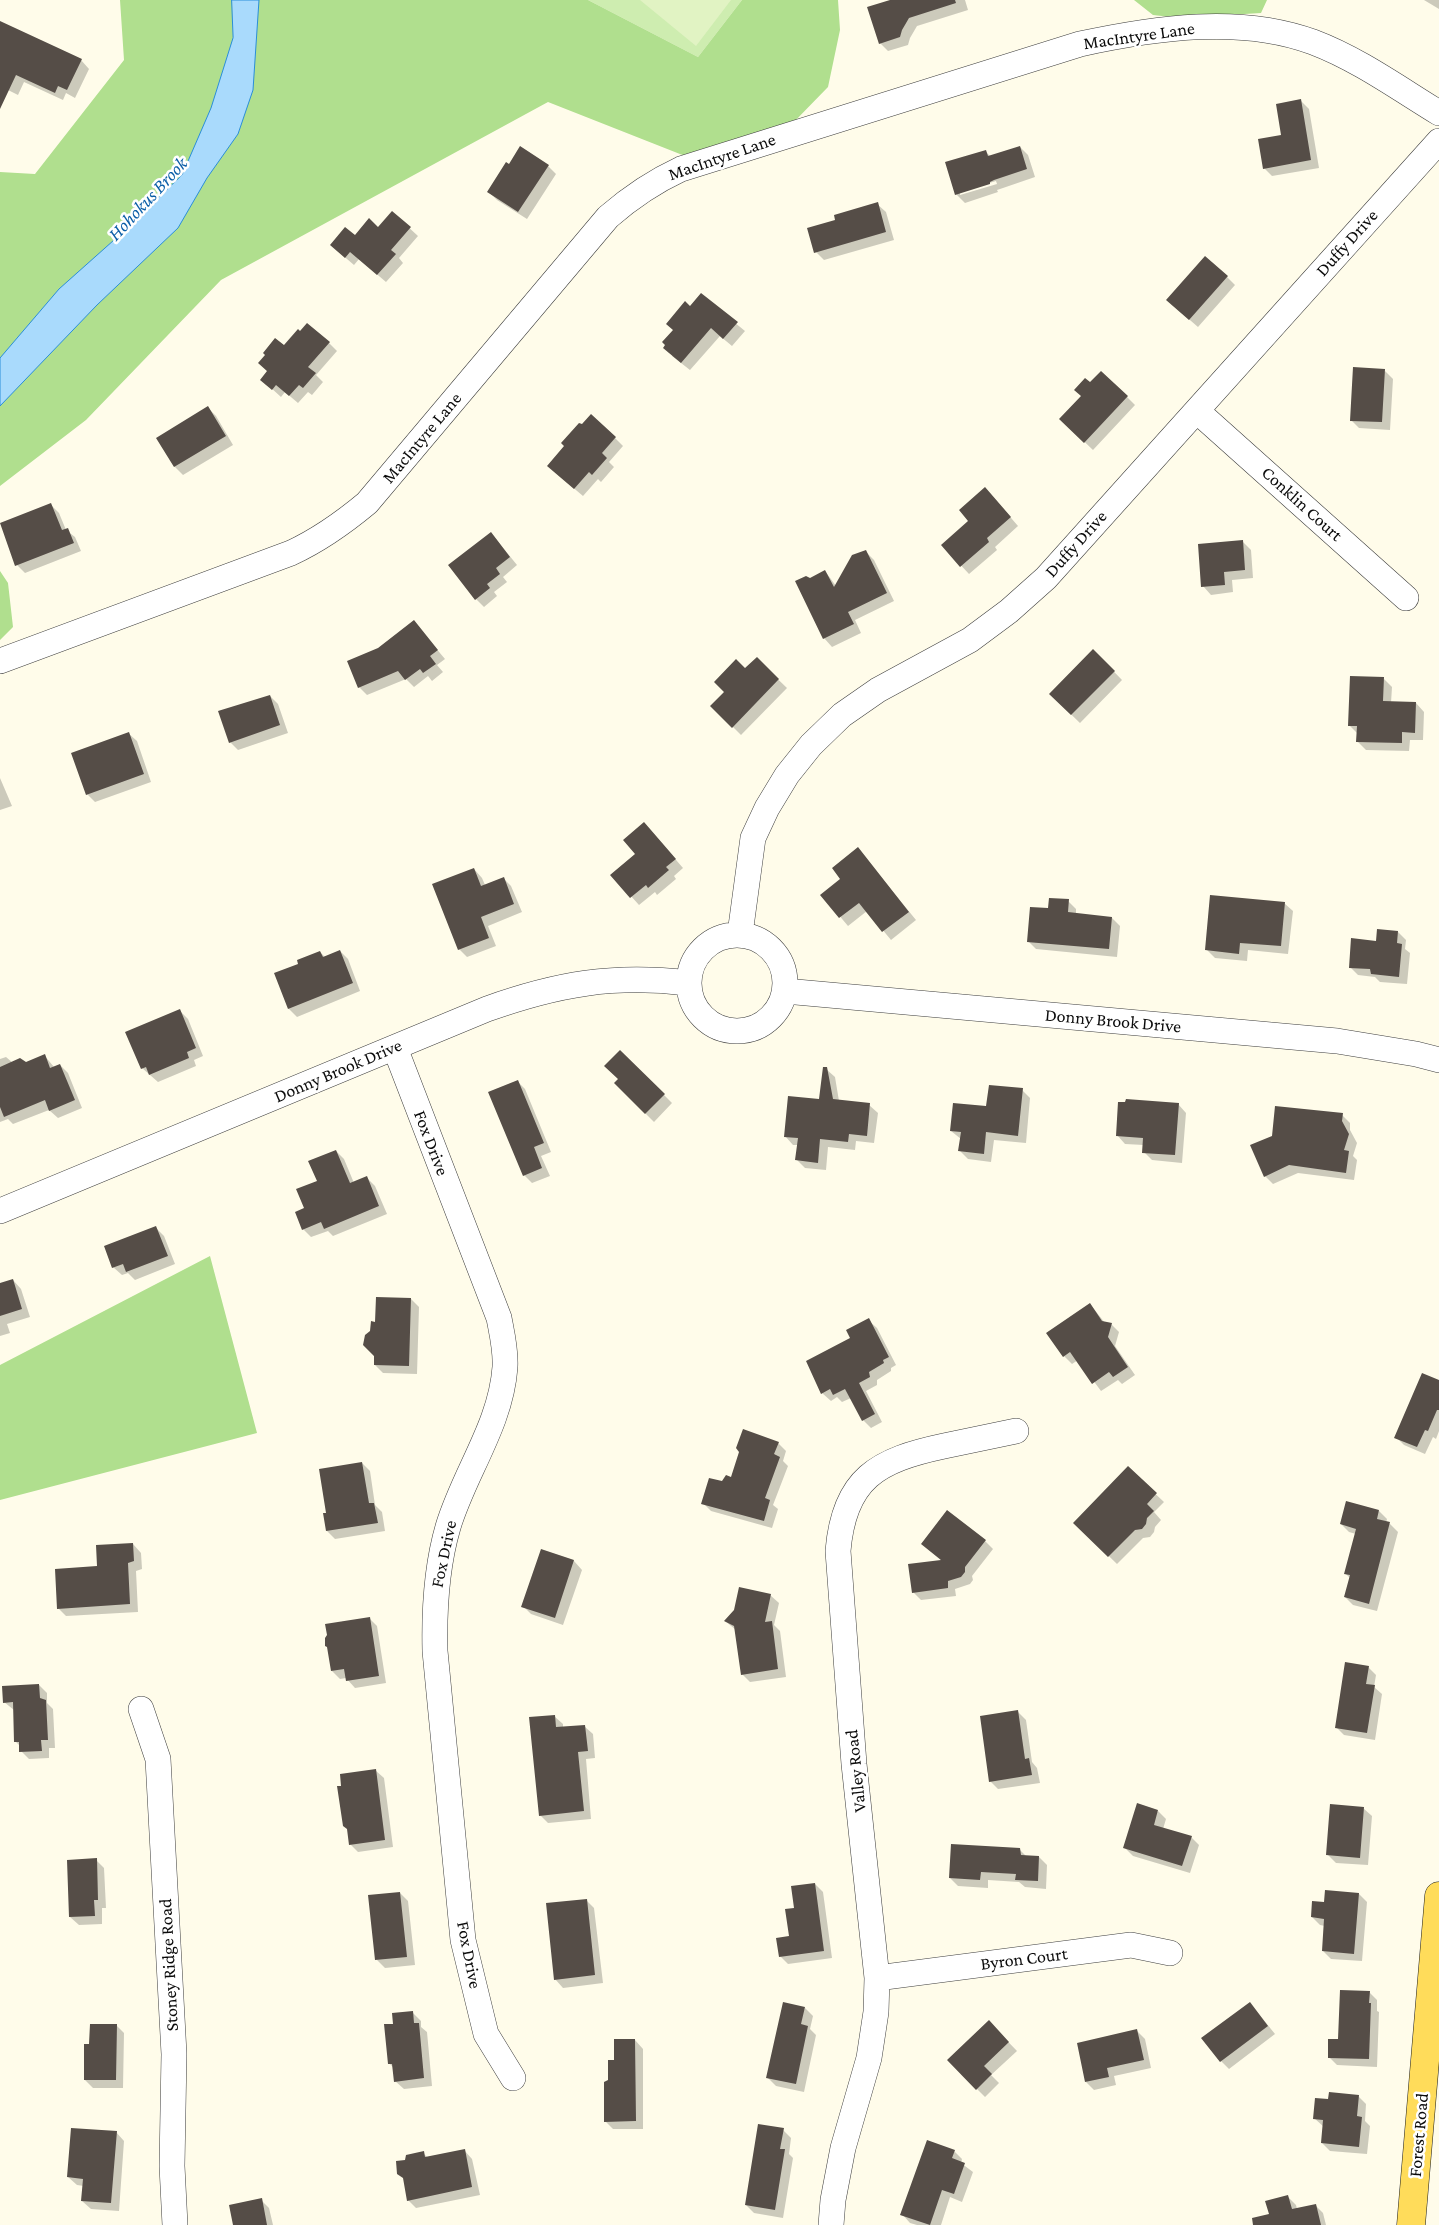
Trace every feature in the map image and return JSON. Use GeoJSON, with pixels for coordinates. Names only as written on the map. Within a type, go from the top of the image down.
{"type":"FeatureCollection","features":[{"type":"Feature","properties":{"kind":"main road","name":"Forest Road"},"geometry":{"type":"LineString","coordinates":[[1411,2225],[1439,1896]]}},
{"type":"Feature","properties":{"kind":"street","name":"MacIntyre Lane"},"geometry":{"type":"LineString","coordinates":[[0,661],[291,553],[339,526],[367,503],[608,218],[630,197],[655,181],[681,169],[1080,44],[1119,36],[1214,26],[1271,30],[1313,42],[1355,62],[1439,114]]}},
{"type":"Feature","properties":{"kind":"street","name":"Duffy Drive"},"geometry":{"type":"LineString","coordinates":[[740,934],[753,838],[767,808],[787,775],[811,745],[842,715],[878,690],[970,640],[1009,611],[1046,578],[1439,141]]}},
{"type":"Feature","properties":{"kind":"street","name":"Conklin Court"},"geometry":{"type":"LineString","coordinates":[[1198,411],[1406,598]]}},
{"type":"Feature","properties":{"kind":"street"},"geometry":{"type":"LineString","coordinates":[[740,934],[756,938],[770,947],[780,959],[785,974],[785,991],[780,1006],[770,1018],[756,1027],[741,1031],[725,1030],[710,1024],[698,1013],[691,999],[688,983],[690,967],[698,953],[710,942],[724,936],[740,934]]}},
{"type":"Feature","properties":{"kind":"street","name":"Donny Brook Drive"},"geometry":{"type":"LineString","coordinates":[[0,1211],[512,1000],[576,984],[610,980],[651,979],[688,983]]}},
{"type":"Feature","properties":{"kind":"street","name":"Donny Brook Drive"},"geometry":{"type":"LineString","coordinates":[[785,991],[1337,1041],[1416,1054],[1439,1060]]}},
{"type":"Feature","properties":{"kind":"street","name":"Fox Drive"},"geometry":{"type":"LineString","coordinates":[[394,1048],[498,1318],[504,1342],[505,1367],[500,1399],[488,1436],[462,1488],[448,1527],[438,1568],[434,1609],[435,1651],[463,1940],[486,2034],[513,2078]]}},
{"type":"Feature","properties":{"kind":"street","name":"Valley Road"},"geometry":{"type":"LineString","coordinates":[[831,2225],[833,2200],[843,2148],[870,2058],[876,2012],[877,1978],[854,1764],[838,1551],[840,1528],[846,1507],[857,1488],[873,1472],[890,1461],[911,1453],[1016,1431]]}},
{"type":"Feature","properties":{"kind":"street","name":"Stoney Ridge Road"},"geometry":{"type":"LineString","coordinates":[[141,1709],[158,1759],[174,2054],[172,2166],[175,2225]]}},
{"type":"Feature","properties":{"kind":"street","name":"Byron Court"},"geometry":{"type":"LineString","coordinates":[[877,1978],[1131,1945],[1170,1953]]}},
{"type":"Feature","properties":{"kind":"green space"},"geometry":{"type":"Polygon","coordinates":[[[120,0],[588,0],[698,57],[742,0],[838,0],[840,30],[828,87],[791,125],[685,156],[548,102],[221,280],[86,420],[0,486],[0,172],[35,174],[124,60],[120,0]]]}},
{"type":"Feature","properties":{"kind":"green space"},"geometry":{"type":"Polygon","coordinates":[[[588,0],[742,0],[698,57],[588,0]]]}},
{"type":"Feature","properties":{"kind":"green space"},"geometry":{"type":"Polygon","coordinates":[[[640,0],[731,0],[696,46],[640,0]]]}},
{"type":"Feature","properties":{"kind":"green space"},"geometry":{"type":"Polygon","coordinates":[[[1134,0],[1267,0],[1261,13],[1179,18],[1153,15],[1134,0]]]}},
{"type":"Feature","properties":{"kind":"green space"},"geometry":{"type":"Polygon","coordinates":[[[0,571],[8,583],[13,627],[0,640],[0,571]]]}},
{"type":"Feature","properties":{"kind":"green space"},"geometry":{"type":"Polygon","coordinates":[[[210,1256],[257,1433],[0,1500],[0,1365],[210,1256]]]}},
{"type":"Feature","properties":{"kind":"water"},"geometry":{"type":"Polygon","coordinates":[[[232,0],[259,0],[253,90],[238,134],[207,178],[178,228],[97,305],[0,406],[0,358],[59,289],[182,175],[211,108],[233,38],[232,0]]]}},
{"type":"Feature","properties":{"kind":"building"},"geometry":{"type":"Polygon","coordinates":[[[890,0],[955,0],[956,3],[909,18],[900,37],[879,44],[867,7],[890,0]]]}},
{"type":"Feature","properties":{"kind":"building"},"geometry":{"type":"Polygon","coordinates":[[[0,21],[82,59],[67,90],[58,86],[55,93],[16,75],[0,109],[0,21]]]}},
{"type":"Feature","properties":{"kind":"building"},"geometry":{"type":"Polygon","coordinates":[[[1301,99],[1311,160],[1263,169],[1258,139],[1281,135],[1276,104],[1301,99]]]}},
{"type":"Feature","properties":{"kind":"building"},"geometry":{"type":"Polygon","coordinates":[[[520,146],[549,165],[518,212],[487,192],[506,162],[509,164],[520,146]]]}},
{"type":"Feature","properties":{"kind":"building"},"geometry":{"type":"Polygon","coordinates":[[[1020,146],[1027,169],[994,180],[990,184],[955,195],[945,162],[986,150],[988,156],[1020,146]]]}},
{"type":"Feature","properties":{"kind":"building"},"geometry":{"type":"Polygon","coordinates":[[[878,202],[886,232],[814,253],[807,228],[835,220],[834,215],[878,202]]]}},
{"type":"Feature","properties":{"kind":"building"},"geometry":{"type":"Polygon","coordinates":[[[392,211],[411,227],[391,250],[396,254],[377,275],[350,252],[345,258],[330,245],[345,227],[355,235],[369,218],[378,227],[392,211]]]}},
{"type":"Feature","properties":{"kind":"building"},"geometry":{"type":"Polygon","coordinates":[[[1205,256],[1228,276],[1189,320],[1166,300],[1205,256]]]}},
{"type":"Feature","properties":{"kind":"building"},"geometry":{"type":"Polygon","coordinates":[[[701,293],[738,322],[723,339],[711,328],[681,363],[663,348],[665,345],[662,342],[673,330],[666,324],[685,301],[690,306],[701,293]]]}},
{"type":"Feature","properties":{"kind":"building"},"geometry":{"type":"Polygon","coordinates":[[[307,323],[330,342],[308,367],[316,373],[303,388],[299,385],[289,396],[276,385],[272,390],[260,380],[267,371],[258,363],[265,355],[263,353],[275,338],[284,345],[298,329],[300,331],[307,323]]]}},
{"type":"Feature","properties":{"kind":"building"},"geometry":{"type":"Polygon","coordinates":[[[1353,367],[1385,369],[1382,422],[1350,421],[1353,367]]]}},
{"type":"Feature","properties":{"kind":"building"},"geometry":{"type":"Polygon","coordinates":[[[1101,371],[1128,396],[1084,443],[1059,419],[1081,396],[1074,390],[1085,378],[1090,382],[1101,371]]]}},
{"type":"Feature","properties":{"kind":"building"},"geometry":{"type":"Polygon","coordinates":[[[208,406],[226,436],[174,467],[156,438],[208,406]]]}},
{"type":"Feature","properties":{"kind":"building"},"geometry":{"type":"Polygon","coordinates":[[[591,414],[616,437],[602,453],[607,458],[592,475],[589,472],[574,489],[547,466],[564,446],[561,443],[579,423],[582,424],[591,414]]]}},
{"type":"Feature","properties":{"kind":"building"},"geometry":{"type":"Polygon","coordinates":[[[985,487],[1011,517],[987,538],[989,542],[960,567],[941,545],[968,521],[959,510],[985,487]]]}},
{"type":"Feature","properties":{"kind":"building"},"geometry":{"type":"Polygon","coordinates":[[[51,503],[62,530],[68,528],[74,543],[15,566],[0,523],[51,503]]]}},
{"type":"Feature","properties":{"kind":"building"},"geometry":{"type":"Polygon","coordinates":[[[491,532],[510,557],[496,568],[500,574],[487,584],[490,588],[475,600],[448,565],[491,532]]]}},
{"type":"Feature","properties":{"kind":"building"},"geometry":{"type":"Polygon","coordinates":[[[1243,540],[1245,570],[1224,572],[1225,585],[1201,587],[1198,544],[1243,540]]]}},
{"type":"Feature","properties":{"kind":"building"},"geometry":{"type":"Polygon","coordinates":[[[866,550],[887,593],[848,612],[854,624],[823,639],[795,581],[806,576],[810,578],[825,570],[834,587],[852,555],[866,550]]]}},
{"type":"Feature","properties":{"kind":"building"},"geometry":{"type":"Polygon","coordinates":[[[414,620],[438,650],[430,656],[436,664],[423,673],[420,669],[405,680],[398,671],[358,688],[347,661],[378,648],[414,620]]]}},
{"type":"Feature","properties":{"kind":"building"},"geometry":{"type":"Polygon","coordinates":[[[1093,649],[1115,671],[1071,715],[1049,694],[1093,649]]]}},
{"type":"Feature","properties":{"kind":"building"},"geometry":{"type":"Polygon","coordinates":[[[757,657],[779,679],[732,728],[710,706],[724,692],[714,682],[736,659],[745,668],[757,657]]]}},
{"type":"Feature","properties":{"kind":"building"},"geometry":{"type":"Polygon","coordinates":[[[1350,676],[1384,677],[1383,701],[1416,702],[1415,733],[1402,732],[1402,743],[1356,742],[1357,726],[1348,726],[1350,676]]]}},
{"type":"Feature","properties":{"kind":"building"},"geometry":{"type":"Polygon","coordinates":[[[270,695],[280,725],[229,743],[218,711],[270,695]]]}},
{"type":"Feature","properties":{"kind":"building"},"geometry":{"type":"Polygon","coordinates":[[[129,732],[144,774],[86,795],[71,753],[129,732]]]}},
{"type":"Feature","properties":{"kind":"building"},"geometry":{"type":"Polygon","coordinates":[[[644,822],[676,859],[666,867],[669,870],[648,888],[646,885],[630,898],[610,875],[635,854],[623,840],[644,822]]]}},
{"type":"Feature","properties":{"kind":"building"},"geometry":{"type":"Polygon","coordinates":[[[858,847],[909,912],[882,932],[859,903],[839,918],[820,895],[840,879],[832,868],[858,847]]]}},
{"type":"Feature","properties":{"kind":"building"},"geometry":{"type":"Polygon","coordinates":[[[474,868],[481,886],[504,877],[514,904],[481,917],[489,938],[458,950],[432,884],[474,868]]]}},
{"type":"Feature","properties":{"kind":"building"},"geometry":{"type":"Polygon","coordinates":[[[1210,895],[1285,902],[1281,946],[1240,943],[1239,954],[1205,950],[1210,895]]]}},
{"type":"Feature","properties":{"kind":"building"},"geometry":{"type":"Polygon","coordinates":[[[1049,898],[1069,899],[1068,912],[1112,917],[1109,949],[1027,942],[1030,907],[1048,908],[1049,898]]]}},
{"type":"Feature","properties":{"kind":"building"},"geometry":{"type":"Polygon","coordinates":[[[1377,929],[1398,931],[1397,943],[1402,944],[1399,977],[1371,974],[1370,969],[1349,968],[1351,938],[1376,941],[1377,929]]]}},
{"type":"Feature","properties":{"kind":"building"},"geometry":{"type":"Polygon","coordinates":[[[340,950],[353,983],[288,1009],[274,973],[298,964],[297,960],[320,951],[323,957],[340,950]]]}},
{"type":"Feature","properties":{"kind":"building"},"geometry":{"type":"Polygon","coordinates":[[[180,1009],[196,1048],[187,1052],[189,1058],[149,1075],[146,1067],[141,1069],[125,1032],[180,1009]]]}},
{"type":"Feature","properties":{"kind":"building"},"geometry":{"type":"Polygon","coordinates":[[[620,1050],[665,1094],[645,1114],[614,1083],[618,1079],[604,1066],[620,1050]]]}},
{"type":"Feature","properties":{"kind":"building"},"geometry":{"type":"Polygon","coordinates":[[[45,1054],[50,1068],[60,1064],[75,1100],[49,1111],[45,1100],[4,1117],[0,1107],[0,1067],[20,1058],[26,1062],[45,1054]]]}},
{"type":"Feature","properties":{"kind":"building"},"geometry":{"type":"Polygon","coordinates":[[[823,1067],[827,1067],[833,1099],[870,1103],[867,1136],[849,1134],[848,1142],[820,1139],[818,1163],[795,1160],[798,1138],[784,1137],[788,1096],[819,1099],[823,1067]]]}},
{"type":"Feature","properties":{"kind":"building"},"geometry":{"type":"Polygon","coordinates":[[[518,1080],[544,1143],[534,1147],[542,1168],[523,1176],[488,1092],[518,1080]]]}},
{"type":"Feature","properties":{"kind":"building"},"geometry":{"type":"Polygon","coordinates":[[[989,1085],[1023,1088],[1018,1136],[986,1132],[984,1154],[958,1151],[961,1132],[950,1131],[953,1103],[986,1106],[989,1085]]]}},
{"type":"Feature","properties":{"kind":"building"},"geometry":{"type":"Polygon","coordinates":[[[1126,1099],[1179,1103],[1175,1155],[1142,1153],[1143,1138],[1116,1136],[1118,1102],[1125,1102],[1126,1099]]]}},
{"type":"Feature","properties":{"kind":"building"},"geometry":{"type":"Polygon","coordinates":[[[1275,1106],[1343,1113],[1342,1121],[1349,1134],[1344,1150],[1349,1151],[1346,1173],[1289,1165],[1264,1177],[1250,1145],[1272,1136],[1275,1106]]]}},
{"type":"Feature","properties":{"kind":"building"},"geometry":{"type":"Polygon","coordinates":[[[336,1150],[350,1183],[367,1176],[379,1206],[324,1229],[321,1222],[302,1230],[295,1212],[304,1208],[296,1189],[317,1181],[308,1161],[336,1150]]]}},
{"type":"Feature","properties":{"kind":"building"},"geometry":{"type":"Polygon","coordinates":[[[156,1226],[168,1256],[126,1272],[123,1264],[112,1268],[104,1246],[156,1226]]]}},
{"type":"Feature","properties":{"kind":"building"},"geometry":{"type":"Polygon","coordinates":[[[13,1279],[22,1309],[0,1316],[0,1283],[13,1279]]]}},
{"type":"Feature","properties":{"kind":"building"},"geometry":{"type":"Polygon","coordinates":[[[376,1297],[411,1298],[409,1366],[374,1365],[374,1356],[363,1345],[365,1335],[370,1331],[371,1321],[375,1322],[376,1297]]]}},
{"type":"Feature","properties":{"kind":"building"},"geometry":{"type":"Polygon","coordinates":[[[1090,1303],[1102,1321],[1112,1323],[1108,1337],[1128,1367],[1113,1377],[1109,1372],[1092,1384],[1070,1352],[1063,1357],[1046,1333],[1090,1303]]]}},
{"type":"Feature","properties":{"kind":"building"},"geometry":{"type":"Polygon","coordinates":[[[869,1318],[889,1357],[883,1360],[884,1363],[869,1372],[870,1377],[859,1383],[875,1414],[862,1421],[845,1389],[833,1395],[830,1389],[821,1394],[806,1361],[850,1338],[846,1330],[869,1318]]]}},
{"type":"Feature","properties":{"kind":"building"},"geometry":{"type":"Polygon","coordinates":[[[1422,1373],[1439,1380],[1439,1410],[1437,1410],[1428,1431],[1425,1430],[1417,1447],[1394,1438],[1422,1373]]]}},
{"type":"Feature","properties":{"kind":"building"},"geometry":{"type":"Polygon","coordinates":[[[743,1429],[779,1442],[774,1454],[780,1457],[765,1498],[770,1500],[764,1521],[701,1504],[709,1478],[722,1481],[726,1475],[731,1477],[739,1452],[736,1448],[743,1429]]]}},
{"type":"Feature","properties":{"kind":"building"},"geometry":{"type":"Polygon","coordinates":[[[362,1462],[369,1503],[374,1503],[378,1523],[326,1531],[323,1513],[326,1513],[319,1469],[362,1462]]]}},
{"type":"Feature","properties":{"kind":"building"},"geometry":{"type":"Polygon","coordinates":[[[1128,1466],[1157,1493],[1147,1504],[1154,1511],[1147,1518],[1146,1524],[1142,1529],[1135,1530],[1108,1557],[1073,1523],[1128,1466]]]}},
{"type":"Feature","properties":{"kind":"building"},"geometry":{"type":"Polygon","coordinates":[[[1346,1501],[1379,1510],[1377,1519],[1390,1522],[1369,1604],[1344,1597],[1350,1575],[1344,1574],[1356,1529],[1340,1524],[1346,1501]]]}},
{"type":"Feature","properties":{"kind":"building"},"geometry":{"type":"Polygon","coordinates":[[[947,1510],[986,1540],[965,1567],[965,1572],[961,1577],[948,1581],[948,1588],[912,1593],[908,1564],[941,1560],[921,1544],[947,1510]]]}},
{"type":"Feature","properties":{"kind":"building"},"geometry":{"type":"Polygon","coordinates":[[[133,1543],[134,1561],[128,1563],[130,1604],[57,1609],[55,1569],[97,1566],[96,1545],[133,1543]]]}},
{"type":"Feature","properties":{"kind":"building"},"geometry":{"type":"Polygon","coordinates":[[[541,1549],[574,1560],[555,1618],[521,1607],[541,1549]]]}},
{"type":"Feature","properties":{"kind":"building"},"geometry":{"type":"Polygon","coordinates":[[[739,1587],[771,1594],[765,1622],[772,1621],[778,1669],[741,1675],[734,1626],[724,1621],[734,1610],[739,1587]]]}},
{"type":"Feature","properties":{"kind":"building"},"geometry":{"type":"Polygon","coordinates":[[[370,1617],[379,1676],[346,1681],[344,1669],[331,1671],[327,1647],[325,1646],[327,1635],[325,1624],[370,1617]]]}},
{"type":"Feature","properties":{"kind":"building"},"geometry":{"type":"Polygon","coordinates":[[[1345,1662],[1369,1666],[1366,1684],[1375,1685],[1367,1733],[1335,1728],[1345,1662]]]}},
{"type":"Feature","properties":{"kind":"building"},"geometry":{"type":"Polygon","coordinates":[[[39,1684],[40,1698],[46,1700],[48,1740],[41,1740],[42,1751],[19,1752],[19,1742],[14,1742],[13,1702],[3,1703],[2,1686],[39,1684]]]}},
{"type":"Feature","properties":{"kind":"building"},"geometry":{"type":"Polygon","coordinates":[[[1018,1710],[1025,1759],[1029,1758],[1032,1775],[989,1782],[980,1716],[1018,1710]]]}},
{"type":"Feature","properties":{"kind":"building"},"geometry":{"type":"Polygon","coordinates":[[[555,1715],[556,1727],[585,1725],[588,1751],[578,1752],[584,1811],[539,1816],[529,1717],[555,1715]]]}},
{"type":"Feature","properties":{"kind":"building"},"geometry":{"type":"Polygon","coordinates":[[[376,1769],[385,1840],[349,1845],[347,1829],[343,1826],[337,1786],[341,1786],[340,1774],[376,1769]]]}},
{"type":"Feature","properties":{"kind":"building"},"geometry":{"type":"Polygon","coordinates":[[[1137,1803],[1158,1810],[1154,1825],[1192,1836],[1182,1866],[1123,1848],[1137,1803]]]}},
{"type":"Feature","properties":{"kind":"building"},"geometry":{"type":"Polygon","coordinates":[[[1330,1804],[1364,1807],[1360,1858],[1326,1855],[1330,1804]]]}},
{"type":"Feature","properties":{"kind":"building"},"geometry":{"type":"Polygon","coordinates":[[[951,1844],[1020,1848],[1021,1855],[1039,1856],[1038,1881],[1015,1880],[1016,1874],[981,1872],[980,1880],[949,1878],[951,1844]]]}},
{"type":"Feature","properties":{"kind":"building"},"geometry":{"type":"Polygon","coordinates":[[[97,1858],[98,1900],[94,1900],[95,1916],[69,1917],[67,1860],[97,1858]]]}},
{"type":"Feature","properties":{"kind":"building"},"geometry":{"type":"Polygon","coordinates":[[[815,1883],[824,1951],[779,1957],[776,1938],[789,1936],[785,1909],[794,1908],[791,1886],[815,1883]]]}},
{"type":"Feature","properties":{"kind":"building"},"geometry":{"type":"Polygon","coordinates":[[[1325,1890],[1359,1893],[1354,1954],[1322,1951],[1324,1919],[1311,1917],[1312,1901],[1324,1902],[1325,1890]]]}},
{"type":"Feature","properties":{"kind":"building"},"geometry":{"type":"Polygon","coordinates":[[[400,1892],[407,1957],[375,1960],[368,1895],[400,1892]]]}},
{"type":"Feature","properties":{"kind":"building"},"geometry":{"type":"Polygon","coordinates":[[[587,1899],[595,1975],[554,1980],[546,1903],[587,1899]]]}},
{"type":"Feature","properties":{"kind":"building"},"geometry":{"type":"Polygon","coordinates":[[[1340,1990],[1370,1991],[1369,2059],[1328,2058],[1328,2039],[1338,2039],[1340,1990]]]}},
{"type":"Feature","properties":{"kind":"building"},"geometry":{"type":"Polygon","coordinates":[[[783,2002],[805,2007],[801,2024],[808,2026],[796,2084],[766,2078],[783,2002]]]}},
{"type":"Feature","properties":{"kind":"building"},"geometry":{"type":"Polygon","coordinates":[[[1250,2002],[1268,2026],[1220,2062],[1201,2038],[1250,2002]]]}},
{"type":"Feature","properties":{"kind":"building"},"geometry":{"type":"Polygon","coordinates":[[[413,2011],[414,2023],[419,2023],[424,2078],[394,2082],[392,2064],[388,2064],[384,2024],[393,2024],[392,2013],[413,2011]]]}},
{"type":"Feature","properties":{"kind":"building"},"geometry":{"type":"Polygon","coordinates":[[[989,2020],[1009,2042],[984,2066],[992,2074],[976,2090],[947,2060],[989,2020]]]}},
{"type":"Feature","properties":{"kind":"building"},"geometry":{"type":"Polygon","coordinates":[[[90,2024],[117,2024],[116,2080],[84,2080],[84,2044],[89,2044],[90,2024]]]}},
{"type":"Feature","properties":{"kind":"building"},"geometry":{"type":"Polygon","coordinates":[[[1137,2029],[1144,2060],[1107,2068],[1109,2077],[1085,2082],[1077,2043],[1137,2029]]]}},
{"type":"Feature","properties":{"kind":"building"},"geometry":{"type":"Polygon","coordinates":[[[614,2039],[635,2039],[636,2121],[604,2122],[604,2082],[608,2080],[608,2060],[614,2060],[614,2039]]]}},
{"type":"Feature","properties":{"kind":"building"},"geometry":{"type":"Polygon","coordinates":[[[1329,2092],[1359,2095],[1357,2116],[1362,2117],[1359,2147],[1321,2143],[1323,2120],[1313,2119],[1315,2098],[1328,2099],[1329,2092]]]}},
{"type":"Feature","properties":{"kind":"building"},"geometry":{"type":"Polygon","coordinates":[[[758,2124],[784,2128],[780,2149],[785,2149],[775,2210],[745,2205],[758,2124]]]}},
{"type":"Feature","properties":{"kind":"building"},"geometry":{"type":"Polygon","coordinates":[[[71,2128],[117,2131],[111,2203],[81,2201],[83,2179],[67,2177],[71,2128]]]}},
{"type":"Feature","properties":{"kind":"building"},"geometry":{"type":"Polygon","coordinates":[[[927,2140],[955,2150],[952,2158],[965,2163],[954,2194],[942,2190],[930,2225],[900,2215],[927,2140]]]}},
{"type":"Feature","properties":{"kind":"building"},"geometry":{"type":"Polygon","coordinates":[[[465,2149],[472,2187],[407,2201],[403,2178],[397,2174],[396,2161],[405,2160],[406,2155],[424,2151],[425,2157],[465,2149]]]}},
{"type":"Feature","properties":{"kind":"building"},"geometry":{"type":"Polygon","coordinates":[[[1288,2195],[1292,2209],[1316,2204],[1321,2225],[1253,2225],[1252,2218],[1269,2214],[1265,2201],[1288,2195]]]}},
{"type":"Feature","properties":{"kind":"building"},"geometry":{"type":"Polygon","coordinates":[[[262,2198],[267,2225],[233,2225],[229,2205],[262,2198]]]}},
{"type":"Feature","properties":{"kind":"water label","name":"Hohokus Brook"},"geometry":{"type":"Point","coordinates":[148,199]}}]}
